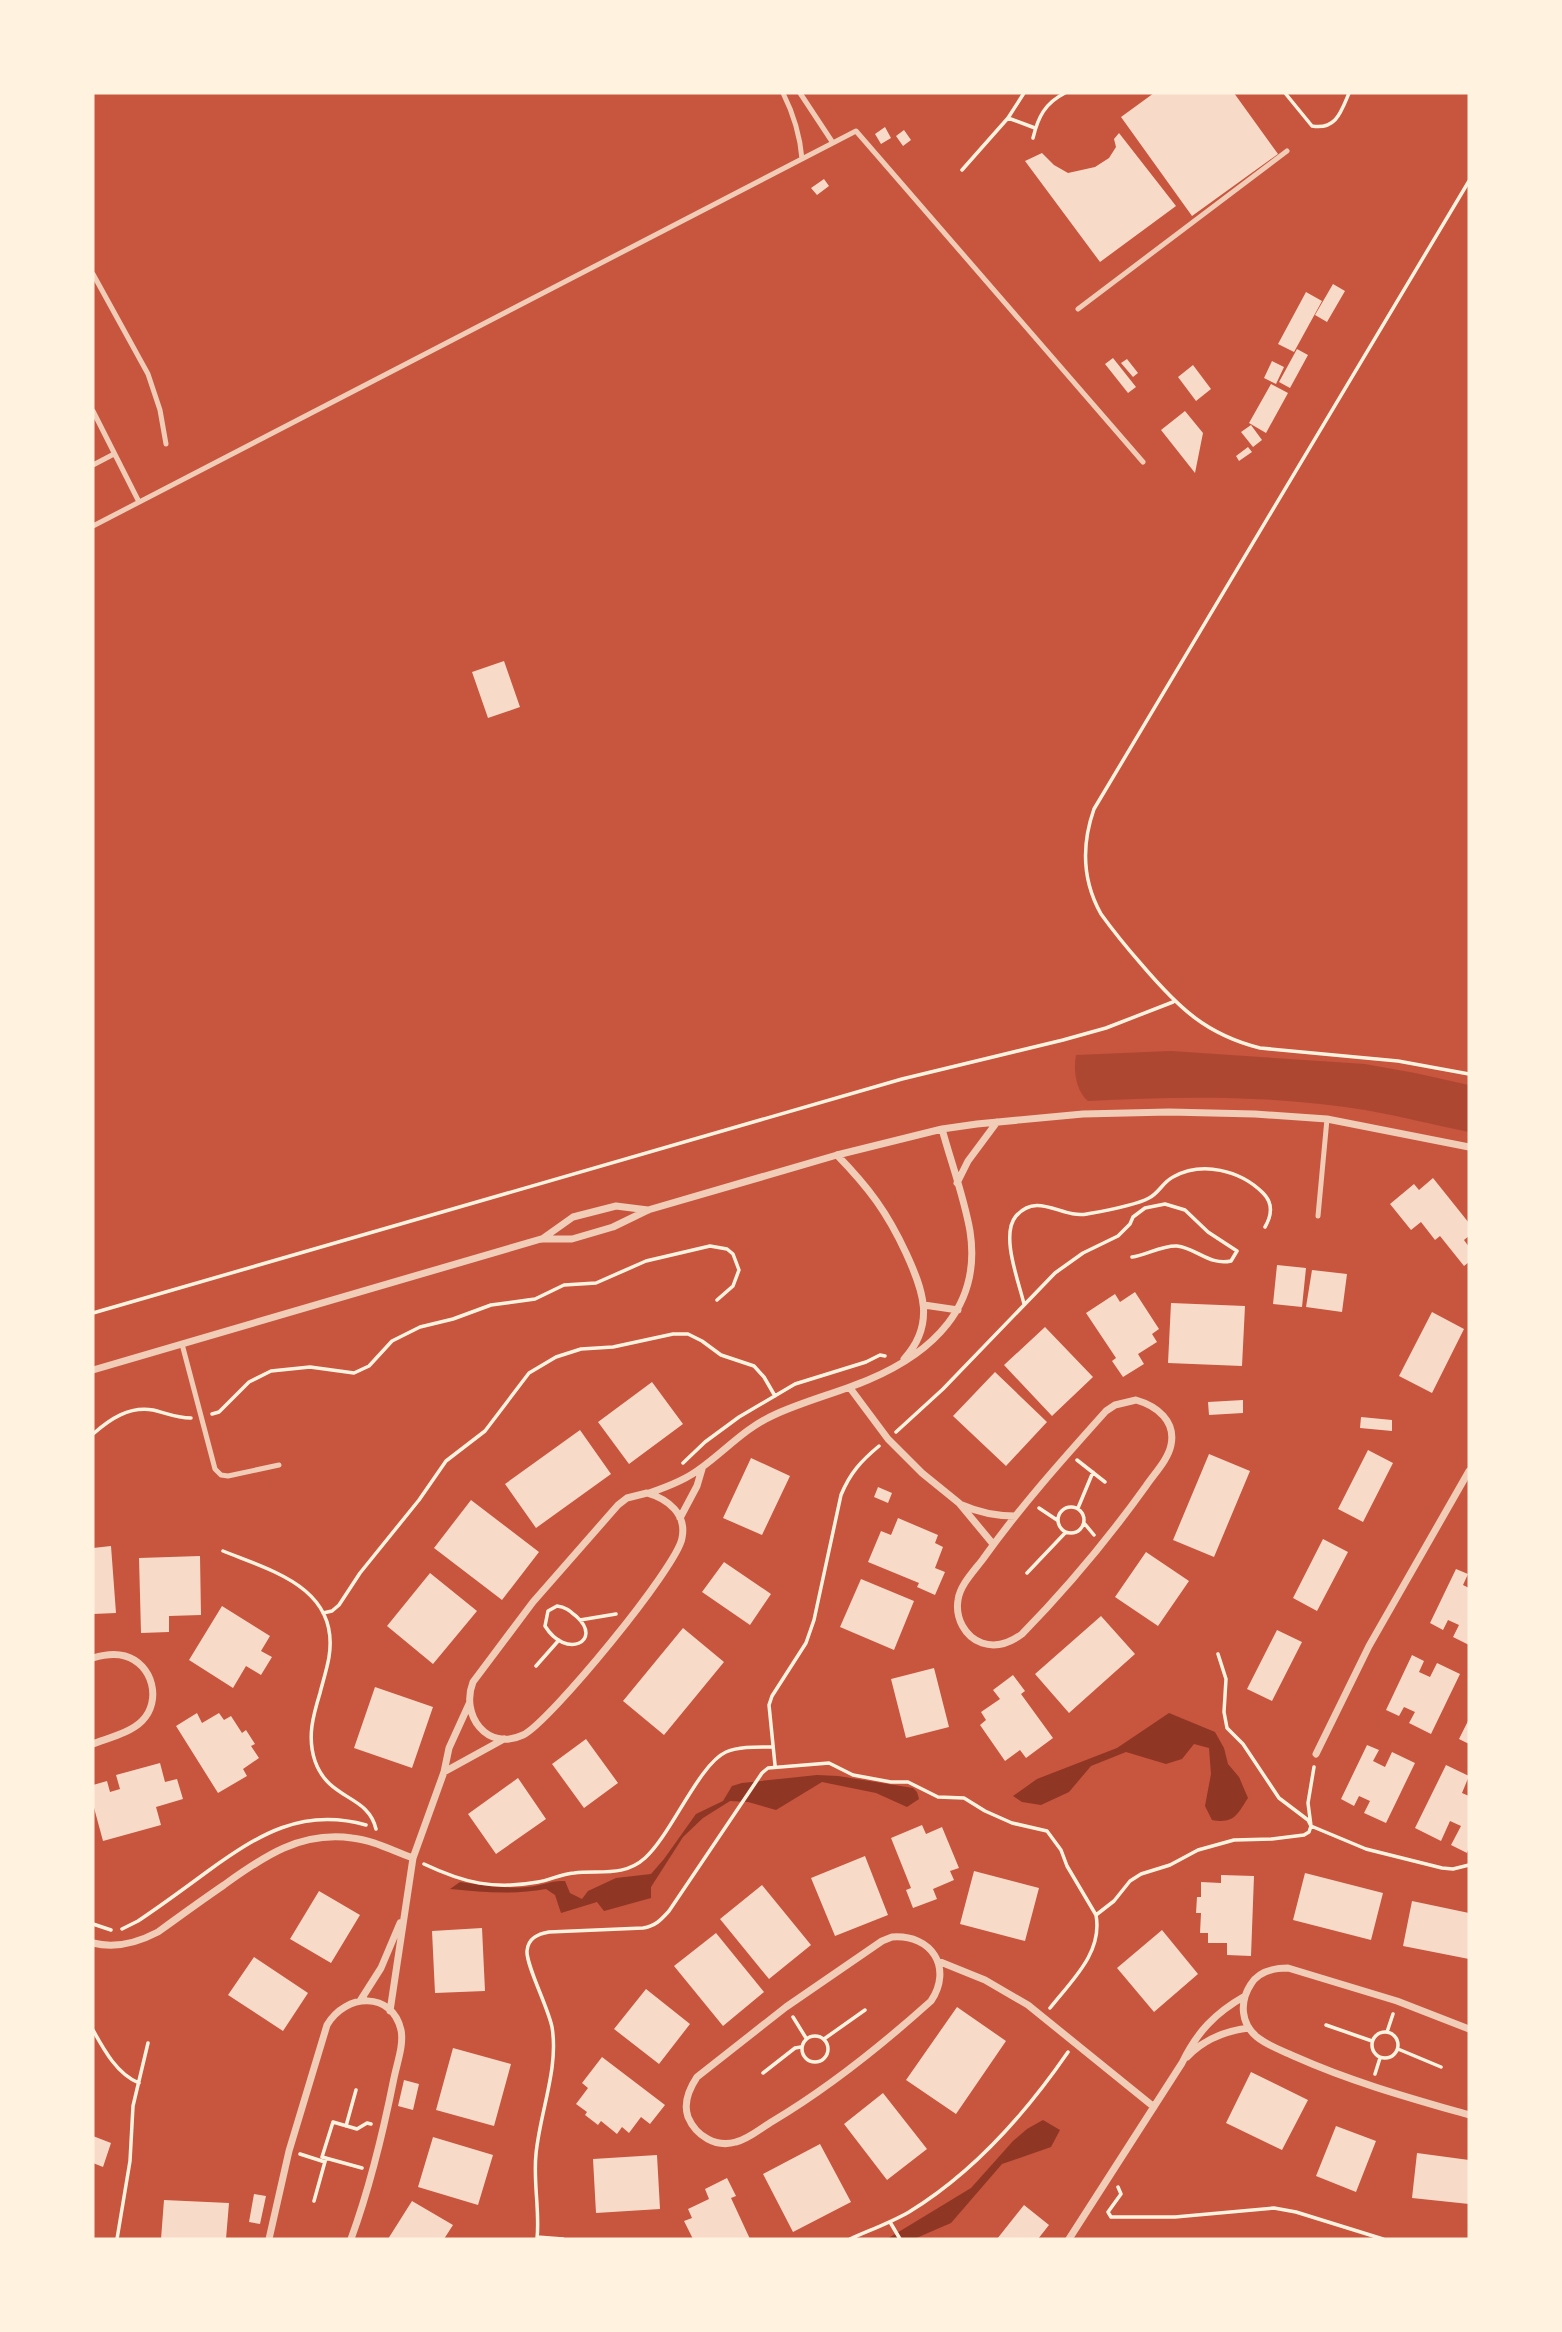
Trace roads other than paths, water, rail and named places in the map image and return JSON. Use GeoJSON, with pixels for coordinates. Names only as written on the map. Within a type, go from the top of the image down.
{"type":"FeatureCollection","features":[{"type":"Feature","properties":{"kind":"street"},"geometry":{"type":"LineString","coordinates":[[93,1370],[541,1239],[572,1239],[613,1227],[648,1210],[837,1155],[942,1129],[1083,1114],[1255,1114],[1327,1119],[1469,1147]]}},
{"type":"Feature","properties":{"kind":"street"},"geometry":{"type":"LineString","coordinates":[[957,1183],[968,1161],[997,1122]]}},
{"type":"Feature","properties":{"kind":"street"},"geometry":{"type":"LineString","coordinates":[[503,1739],[483,1731],[471,1714],[469,1692],[473,1682],[554,1576],[618,1504],[627,1498],[676,1483],[702,1468],[731,1442],[772,1416],[850,1388],[899,1364],[933,1342],[947,1327],[958,1310],[967,1285],[971,1258],[970,1231],[942,1129]]}},
{"type":"Feature","properties":{"kind":"street"},"geometry":{"type":"LineString","coordinates":[[837,1155],[881,1204],[917,1276],[924,1305],[923,1321],[919,1338],[899,1364]]}},
{"type":"Feature","properties":{"kind":"street"},"geometry":{"type":"LineString","coordinates":[[541,1239],[573,1217],[616,1206],[648,1210]]}},
{"type":"Feature","properties":{"kind":"street"},"geometry":{"type":"LineString","coordinates":[[924,1305],[958,1310]]}},
{"type":"Feature","properties":{"kind":"street"},"geometry":{"type":"LineString","coordinates":[[850,1388],[888,1439],[922,1473],[959,1503],[993,1544]]}},
{"type":"Feature","properties":{"kind":"street"},"geometry":{"type":"LineString","coordinates":[[1136,1400],[1156,1408],[1163,1415],[1171,1434],[1168,1455],[1117,1525],[1076,1576],[1022,1634],[1013,1641],[992,1645],[972,1637],[964,1629],[957,1610],[961,1588],[993,1544],[1106,1411],[1125,1401],[1136,1400]]}},
{"type":"Feature","properties":{"kind":"street"},"geometry":{"type":"LineString","coordinates":[[680,1518],[697,1486],[702,1468]]}},
{"type":"Feature","properties":{"kind":"street"},"geometry":{"type":"LineString","coordinates":[[1316,1754],[1369,1646],[1469,1471]]}},
{"type":"Feature","properties":{"kind":"street"},"geometry":{"type":"LineString","coordinates":[[444,1772],[503,1739],[514,1738],[533,1728],[588,1670],[635,1611],[679,1549],[683,1528],[680,1518],[667,1501],[647,1493]]}},
{"type":"Feature","properties":{"kind":"street"},"geometry":{"type":"LineString","coordinates":[[959,1503],[996,1516],[1016,1516]]}},
{"type":"Feature","properties":{"kind":"street"},"geometry":{"type":"LineString","coordinates":[[93,1658],[117,1654],[128,1656],[145,1670],[153,1690],[149,1712],[142,1721],[133,1728],[93,1744]]}},
{"type":"Feature","properties":{"kind":"street"},"geometry":{"type":"LineString","coordinates":[[390,2011],[413,1858],[444,1772],[457,1725],[469,1704]]}},
{"type":"Feature","properties":{"kind":"street"},"geometry":{"type":"LineString","coordinates":[[93,1943],[114,1946],[144,1940],[257,1861],[293,1843],[313,1838],[354,1838],[413,1858]]}},
{"type":"Feature","properties":{"kind":"street"},"geometry":{"type":"LineString","coordinates":[[360,2001],[381,1968],[404,1913]]}},
{"type":"Feature","properties":{"kind":"street"},"geometry":{"type":"LineString","coordinates":[[938,1961],[940,1982],[931,2001],[854,2066],[800,2104],[734,2143],[712,2142],[695,2129],[685,2108],[697,2077],[786,2007],[882,1941],[892,1937],[914,1939],[924,1944],[938,1961],[1007,1991],[1044,2016],[1154,2107]]}},
{"type":"Feature","properties":{"kind":"street"},"geometry":{"type":"LineString","coordinates":[[1469,2029],[1397,2001],[1288,1969],[1277,1968],[1257,1976],[1245,1996],[1244,2018],[1249,2028],[1265,2043],[1386,2091],[1469,2115]]}},
{"type":"Feature","properties":{"kind":"street"},"geometry":{"type":"LineString","coordinates":[[1069,2239],[1182,2063],[1192,2042],[1206,2023],[1224,2007],[1245,1996]]}},
{"type":"Feature","properties":{"kind":"street"},"geometry":{"type":"LineString","coordinates":[[270,2239],[289,2151],[327,2025],[340,2008],[360,2001],[371,2001],[390,2011],[397,2019],[402,2040],[372,2172],[351,2239]]}},
{"type":"Feature","properties":{"kind":"street"},"geometry":{"type":"LineString","coordinates":[[1182,2063],[1205,2042],[1226,2032],[1249,2028]]}},
{"type":"Feature","properties":{"kind":"lane"},"geometry":{"type":"LineString","coordinates":[[783,93],[798,128],[802,159]]}},
{"type":"Feature","properties":{"kind":"lane"},"geometry":{"type":"LineString","coordinates":[[800,93],[833,143]]}},
{"type":"Feature","properties":{"kind":"lane"},"geometry":{"type":"LineString","coordinates":[[93,525],[856,131],[1143,463]]}},
{"type":"Feature","properties":{"kind":"lane"},"geometry":{"type":"LineString","coordinates":[[1078,309],[1287,151]]}},
{"type":"Feature","properties":{"kind":"lane"},"geometry":{"type":"LineString","coordinates":[[93,274],[148,374],[155,392],[166,443]]}},
{"type":"Feature","properties":{"kind":"lane"},"geometry":{"type":"LineString","coordinates":[[93,411],[139,502]]}},
{"type":"Feature","properties":{"kind":"lane"},"geometry":{"type":"LineString","coordinates":[[93,465],[114,454]]}},
{"type":"Feature","properties":{"kind":"lane"},"geometry":{"type":"LineString","coordinates":[[1318,1216],[1327,1119]]}},
{"type":"Feature","properties":{"kind":"lane"},"geometry":{"type":"LineString","coordinates":[[183,1344],[215,1469],[220,1475],[228,1476],[279,1465]]}}]}
